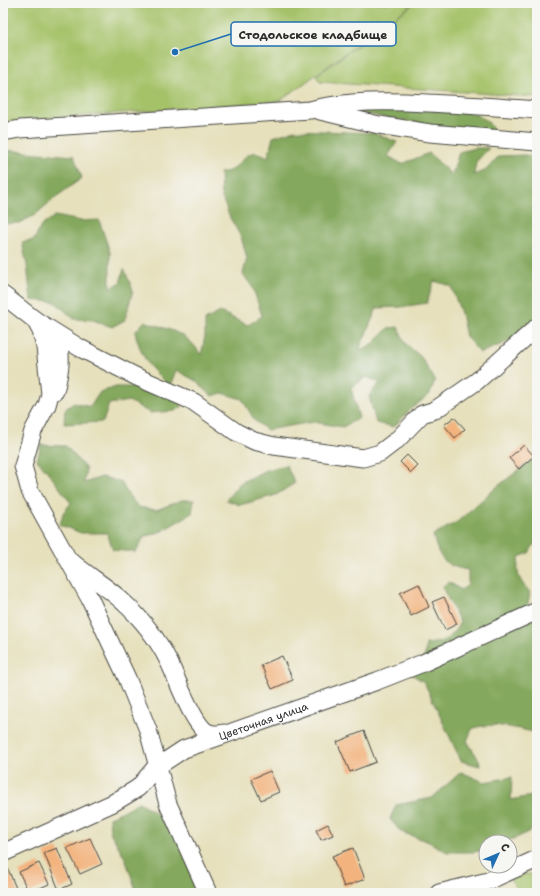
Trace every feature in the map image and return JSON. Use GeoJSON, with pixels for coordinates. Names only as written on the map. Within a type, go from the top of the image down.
{"type":"FeatureCollection","features":[{"type":"Feature","properties":{"kind":"street"},"geometry":{"type":"LineString","coordinates":[[3,132],[20,129],[310,110],[330,104],[399,102],[537,110]]}},
{"type":"Feature","properties":{"kind":"street"},"geometry":{"type":"LineString","coordinates":[[310,110],[379,125],[430,133],[537,142]]}},
{"type":"Feature","properties":{"kind":"street"},"geometry":{"type":"LineString","coordinates":[[3,295],[55,336],[59,348],[59,378],[55,391],[33,431],[23,466],[30,491],[90,599],[141,708],[168,804],[208,893]]}},
{"type":"Feature","properties":{"kind":"street"},"geometry":{"type":"LineString","coordinates":[[35,320],[74,345],[137,378],[194,402],[236,432],[254,441],[274,446],[363,458],[380,453],[397,440],[422,414],[435,410],[477,381],[537,327]]}},
{"type":"Feature","properties":{"kind":"street"},"geometry":{"type":"LineString","coordinates":[[64,554],[80,569],[121,600],[142,622],[167,658],[196,720],[208,733],[224,733]]}},
{"type":"Feature","properties":{"kind":"street","name":"Цветочная улица"},"geometry":{"type":"LineString","coordinates":[[3,853],[113,803],[138,788],[158,766],[184,749],[224,733],[299,709],[378,681],[423,663],[537,611]]}},
{"type":"Feature","properties":{"kind":"street"},"geometry":{"type":"LineString","coordinates":[[439,893],[488,881],[537,858]]}},
{"type":"Feature","properties":{"kind":"green space"},"geometry":{"type":"Polygon","coordinates":[[[3,3],[414,3],[280,101],[3,122],[3,3]]]}},
{"type":"Feature","properties":{"kind":"green space"},"geometry":{"type":"Polygon","coordinates":[[[415,3],[537,3],[537,97],[320,82],[316,76],[415,3]]]}},
{"type":"Feature","properties":{"kind":"green space"},"geometry":{"type":"Polygon","coordinates":[[[374,107],[473,113],[487,121],[495,131],[472,132],[371,115],[358,115],[349,108],[374,107]]]}},
{"type":"Feature","properties":{"kind":"green space"},"geometry":{"type":"Polygon","coordinates":[[[295,130],[374,133],[397,142],[388,156],[402,164],[429,153],[452,175],[459,152],[475,148],[489,148],[476,162],[474,175],[486,170],[499,156],[526,155],[537,159],[537,322],[510,341],[480,353],[466,337],[461,313],[451,286],[434,281],[427,303],[401,307],[377,308],[359,350],[372,345],[388,328],[398,327],[406,344],[421,357],[435,380],[430,394],[411,409],[394,427],[376,423],[369,396],[380,382],[366,377],[351,388],[359,418],[343,427],[313,422],[267,430],[255,421],[242,399],[222,393],[212,396],[196,381],[176,370],[170,386],[147,362],[140,349],[135,332],[145,321],[183,336],[201,355],[205,336],[205,320],[220,312],[248,325],[262,316],[253,288],[243,274],[247,258],[241,237],[230,218],[221,195],[220,173],[232,169],[249,154],[257,153],[268,157],[273,137],[295,130]]]}},
{"type":"Feature","properties":{"kind":"green space"},"geometry":{"type":"Polygon","coordinates":[[[3,150],[74,156],[82,178],[35,215],[19,223],[3,224],[3,150]]]}},
{"type":"Feature","properties":{"kind":"green space"},"geometry":{"type":"Polygon","coordinates":[[[55,216],[81,221],[99,220],[110,252],[110,288],[120,283],[124,269],[133,290],[125,320],[112,327],[93,320],[74,319],[55,302],[31,300],[27,265],[22,242],[34,240],[41,226],[55,216]]]}},
{"type":"Feature","properties":{"kind":"green space"},"geometry":{"type":"Polygon","coordinates":[[[116,387],[140,387],[179,399],[182,407],[175,411],[150,413],[129,401],[109,404],[103,422],[64,424],[65,409],[74,403],[90,407],[100,392],[116,387]]]}},
{"type":"Feature","properties":{"kind":"green space"},"geometry":{"type":"Polygon","coordinates":[[[41,445],[66,446],[86,469],[84,483],[102,477],[121,482],[127,493],[138,507],[156,510],[182,500],[194,500],[192,513],[162,531],[144,537],[136,552],[113,550],[107,533],[81,533],[60,525],[63,513],[71,503],[37,460],[41,445]]]}},
{"type":"Feature","properties":{"kind":"green space"},"geometry":{"type":"Polygon","coordinates":[[[537,456],[537,539],[529,553],[519,557],[518,572],[520,580],[530,592],[527,609],[537,616],[537,730],[534,732],[494,725],[472,729],[467,741],[479,760],[480,766],[461,761],[424,682],[411,674],[425,655],[426,644],[447,639],[454,632],[460,622],[442,587],[449,582],[461,590],[468,585],[468,570],[453,566],[443,560],[437,550],[433,535],[457,522],[498,486],[537,456]]]}},
{"type":"Feature","properties":{"kind":"green space"},"geometry":{"type":"Polygon","coordinates":[[[286,465],[295,483],[276,495],[240,505],[226,500],[240,483],[266,470],[286,465]]]}},
{"type":"Feature","properties":{"kind":"green space"},"geometry":{"type":"Polygon","coordinates":[[[461,772],[484,782],[512,777],[511,800],[537,795],[537,826],[518,837],[518,834],[478,834],[478,851],[447,852],[429,842],[401,832],[390,819],[396,805],[432,798],[461,772]]]}},
{"type":"Feature","properties":{"kind":"green space"},"geometry":{"type":"Polygon","coordinates":[[[139,802],[164,818],[184,839],[201,893],[137,893],[125,858],[110,832],[109,818],[139,802]]]}},
{"type":"Feature","properties":{"kind":"green space"},"geometry":{"type":"Polygon","coordinates":[[[518,874],[537,874],[537,893],[519,891],[509,878],[518,874]]]}},
{"type":"Feature","properties":{"kind":"building"},"geometry":{"type":"Polygon","coordinates":[[[454,417],[465,429],[455,438],[444,425],[454,417]]]}},
{"type":"Feature","properties":{"kind":"building"},"geometry":{"type":"Polygon","coordinates":[[[524,445],[534,456],[519,469],[509,458],[524,445]]]}},
{"type":"Feature","properties":{"kind":"building"},"geometry":{"type":"Polygon","coordinates":[[[407,455],[418,466],[411,473],[400,462],[407,455]]]}},
{"type":"Feature","properties":{"kind":"building"},"geometry":{"type":"Polygon","coordinates":[[[419,584],[429,607],[411,616],[400,593],[419,584]]]}},
{"type":"Feature","properties":{"kind":"building"},"geometry":{"type":"Polygon","coordinates":[[[444,597],[457,624],[445,630],[432,602],[444,597]]]}},
{"type":"Feature","properties":{"kind":"building"},"geometry":{"type":"Polygon","coordinates":[[[282,656],[293,680],[272,689],[261,665],[282,656]]]}},
{"type":"Feature","properties":{"kind":"building"},"geometry":{"type":"Polygon","coordinates":[[[364,731],[376,762],[350,772],[337,742],[364,731]]]}},
{"type":"Feature","properties":{"kind":"building"},"geometry":{"type":"Polygon","coordinates":[[[270,771],[279,792],[261,800],[251,779],[270,771]]]}},
{"type":"Feature","properties":{"kind":"building"},"geometry":{"type":"Polygon","coordinates":[[[328,824],[333,835],[321,840],[316,830],[328,824]]]}},
{"type":"Feature","properties":{"kind":"building"},"geometry":{"type":"Polygon","coordinates":[[[90,838],[102,864],[80,874],[67,848],[90,838]]]}},
{"type":"Feature","properties":{"kind":"building"},"geometry":{"type":"Polygon","coordinates":[[[57,848],[72,884],[59,890],[44,853],[57,848]]]}},
{"type":"Feature","properties":{"kind":"building"},"geometry":{"type":"Polygon","coordinates":[[[353,848],[365,879],[344,887],[332,856],[353,848]]]}},
{"type":"Feature","properties":{"kind":"building"},"geometry":{"type":"Polygon","coordinates":[[[39,863],[49,884],[29,893],[19,872],[39,863]]]}},
{"type":"Feature","properties":{"kind":"building"},"geometry":{"type":"Polygon","coordinates":[[[8,869],[18,893],[4,893],[3,891],[3,871],[8,869]]]}},
{"type":"Feature","properties":{"kind":"place","name":"Стодольское кладбище"},"geometry":{"type":"Point","coordinates":[175,52]}}]}
